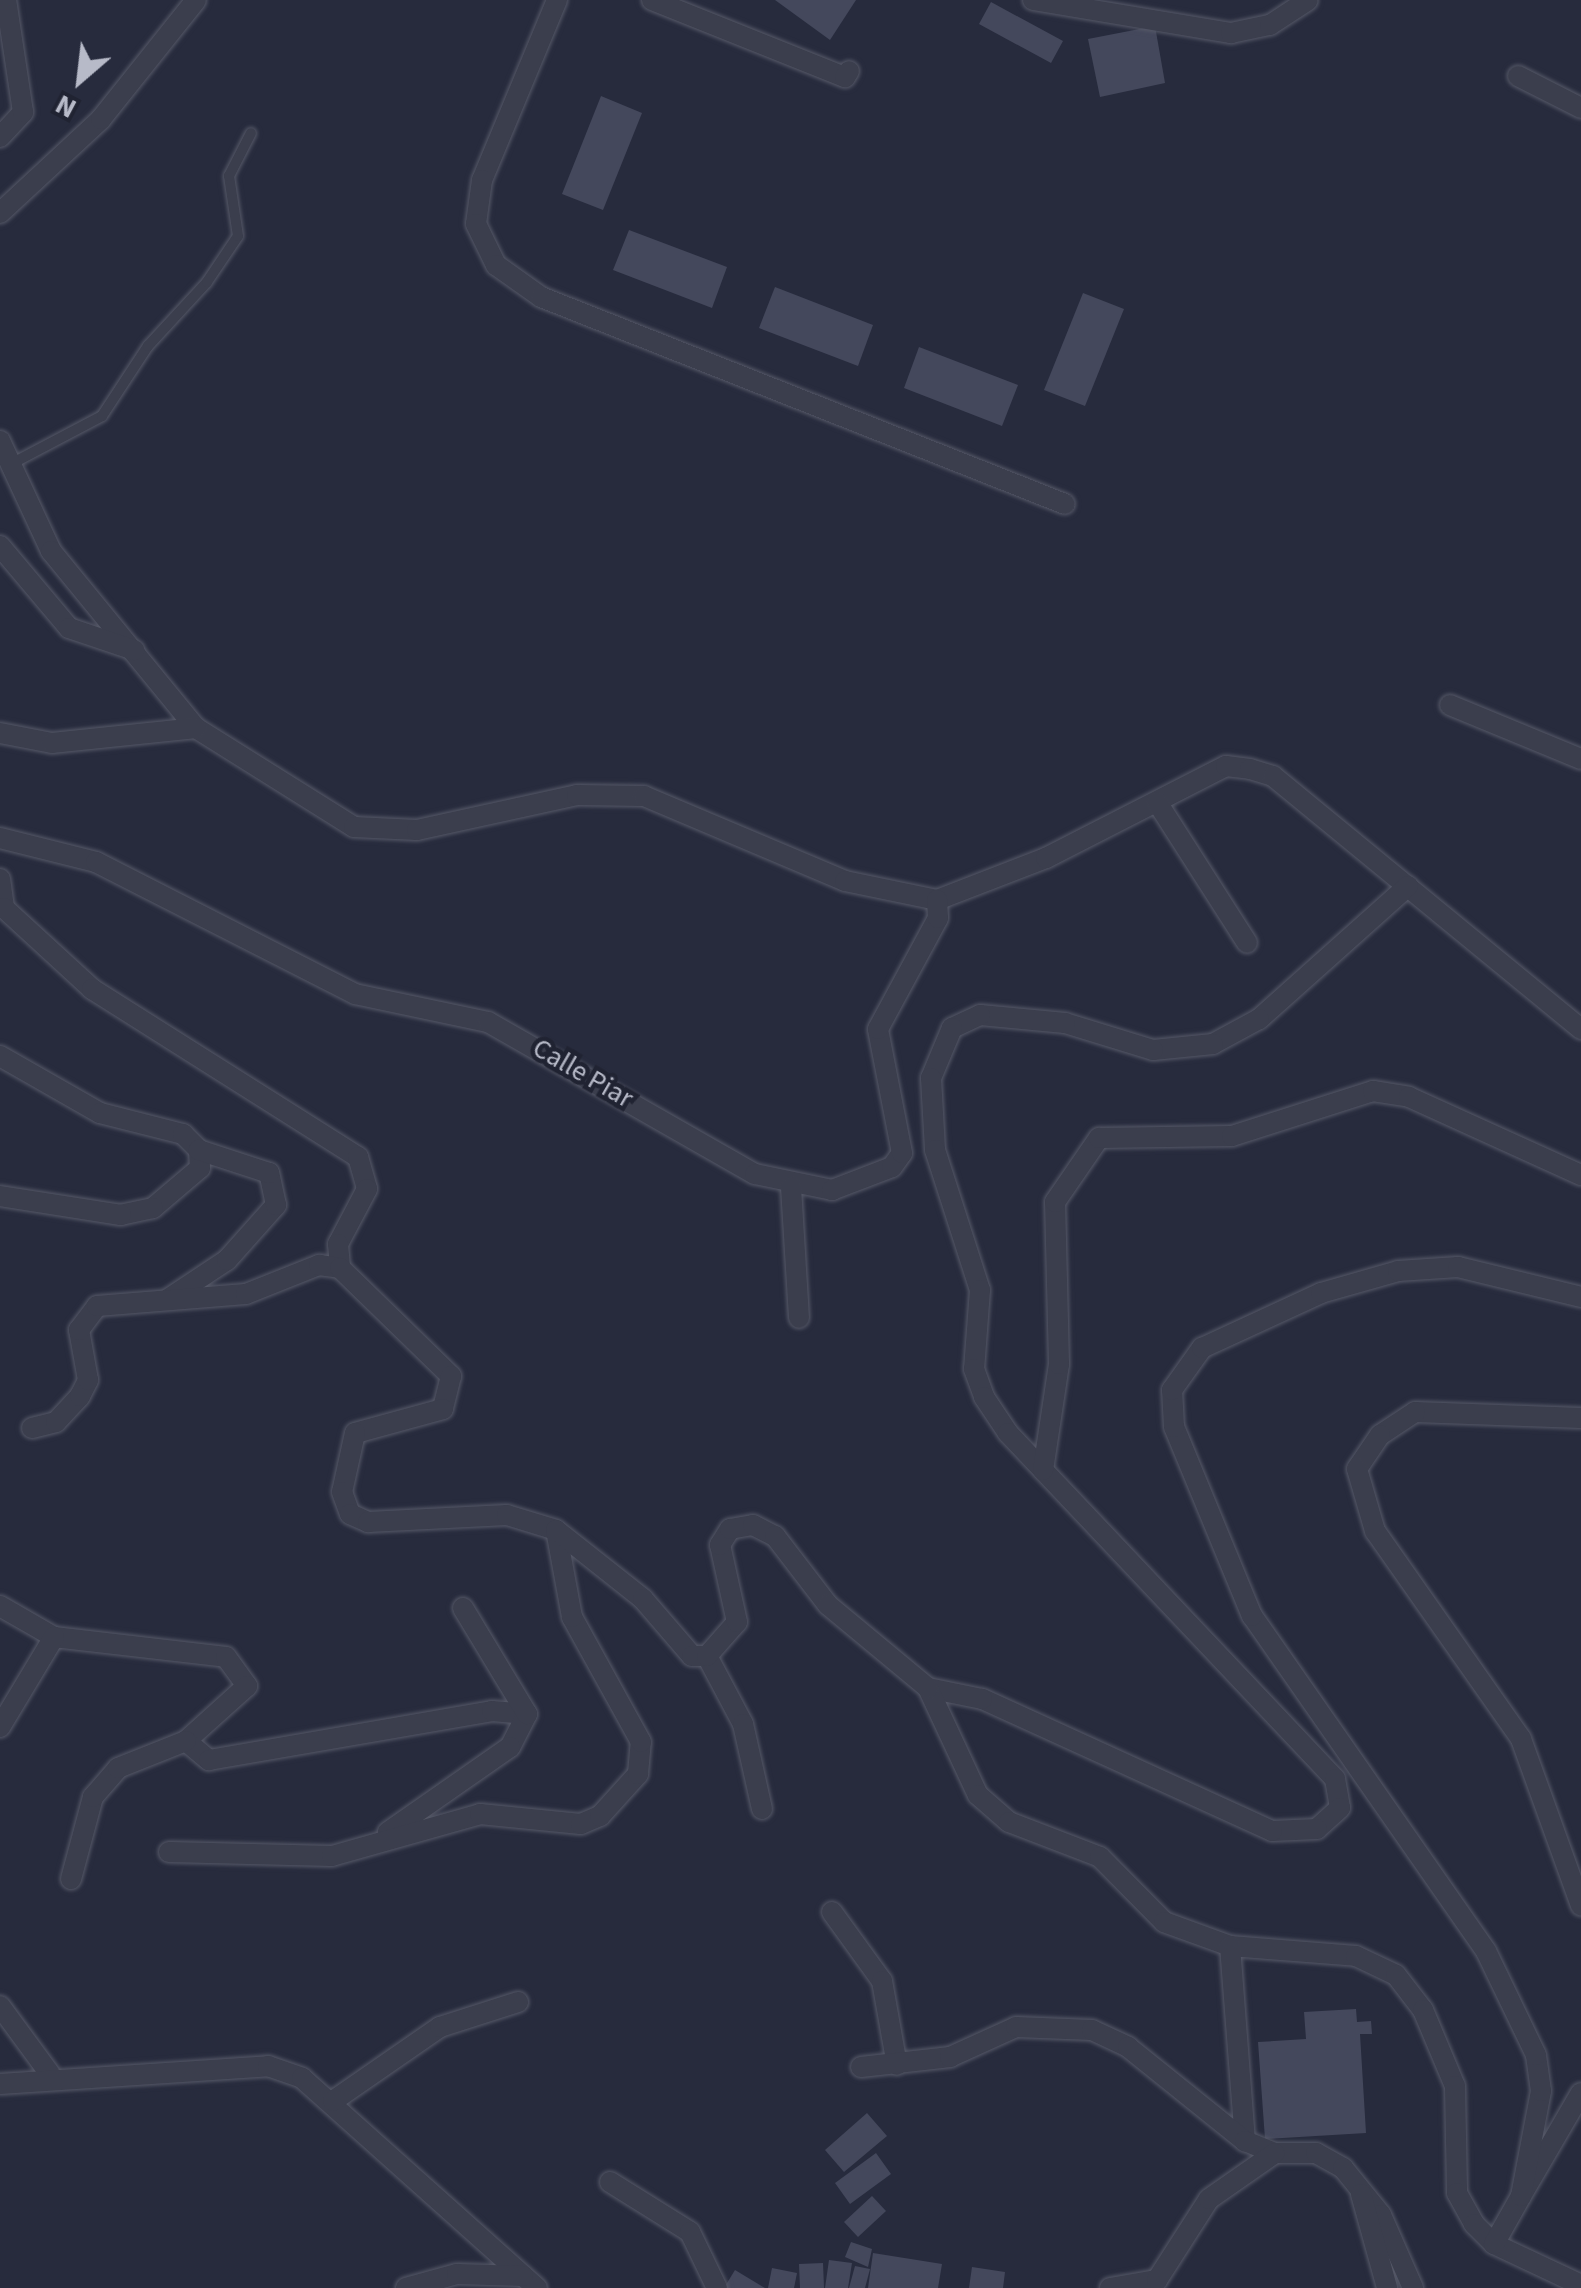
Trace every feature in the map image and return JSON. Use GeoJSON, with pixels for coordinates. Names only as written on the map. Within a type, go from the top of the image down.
{"type":"FeatureCollection","features":[{"type":"Feature","properties":{"kind":"street"},"geometry":{"type":"LineString","coordinates":[[0,137],[23,112],[6,0]]}},
{"type":"Feature","properties":{"kind":"street"},"geometry":{"type":"LineString","coordinates":[[0,213],[9,192],[100,119],[196,0]]}},
{"type":"Feature","properties":{"kind":"street"},"geometry":{"type":"LineString","coordinates":[[557,0],[482,180],[476,224],[496,266],[541,297],[1066,504]]}},
{"type":"Feature","properties":{"kind":"street"},"geometry":{"type":"LineString","coordinates":[[652,0],[845,78],[850,71]]}},
{"type":"Feature","properties":{"kind":"street"},"geometry":{"type":"LineString","coordinates":[[1033,0],[1231,33],[1270,24],[1308,0]]}},
{"type":"Feature","properties":{"kind":"street"},"geometry":{"type":"LineString","coordinates":[[1518,76],[1581,108]]}},
{"type":"Feature","properties":{"kind":"street"},"geometry":{"type":"LineString","coordinates":[[0,441],[50,550],[196,728],[354,827],[417,830],[577,794],[644,796],[845,881],[937,900],[1158,802],[1226,766],[1274,776],[1581,1029]]}},
{"type":"Feature","properties":{"kind":"street"},"geometry":{"type":"LineString","coordinates":[[0,546],[69,628],[134,650]]}},
{"type":"Feature","properties":{"kind":"street"},"geometry":{"type":"LineString","coordinates":[[1450,705],[1581,759]]}},
{"type":"Feature","properties":{"kind":"street"},"geometry":{"type":"LineString","coordinates":[[0,732],[52,743],[196,728]]}},
{"type":"Feature","properties":{"kind":"street"},"geometry":{"type":"LineString","coordinates":[[1158,802],[1247,943]]}},
{"type":"Feature","properties":{"kind":"street"},"geometry":{"type":"LineString","coordinates":[[6,841],[0,877],[4,908],[92,989],[358,1157],[367,1189],[338,1244],[340,1268]]}},
{"type":"Feature","properties":{"kind":"street","name":"Calle Piar"},"geometry":{"type":"LineString","coordinates":[[6,841],[96,862],[354,994],[488,1022],[792,1187],[832,1190],[868,1180],[902,1153],[878,1029],[938,918],[937,900]]}},
{"type":"Feature","properties":{"kind":"street"},"geometry":{"type":"LineString","coordinates":[[32,1428],[56,1422],[88,1380],[80,1330],[87,1312],[166,1300],[246,1294],[319,1265],[340,1268],[451,1376],[443,1409],[355,1433],[342,1477],[350,1514],[368,1522],[507,1515],[556,1530],[644,1598],[692,1656],[707,1656],[738,1622],[720,1544],[730,1529],[752,1525],[776,1536],[828,1605],[928,1688],[982,1699],[1272,1831],[1317,1829],[1340,1808],[1335,1779],[1008,1433],[974,1369],[980,1290],[935,1150],[936,1050],[952,1028],[1016,1014],[1154,1050],[1213,1044],[1259,1019],[1408,886]]}},
{"type":"Feature","properties":{"kind":"street"},"geometry":{"type":"LineString","coordinates":[[0,1056],[100,1113],[183,1134],[199,1150],[269,1173],[276,1206],[226,1260],[166,1300]]}},
{"type":"Feature","properties":{"kind":"street"},"geometry":{"type":"LineString","coordinates":[[1043,1470],[1059,1364],[1055,1202],[1099,1138],[1232,1136],[1373,1091],[1409,1097],[1581,1175]]}},
{"type":"Feature","properties":{"kind":"street"},"geometry":{"type":"LineString","coordinates":[[0,1196],[121,1215],[153,1208],[200,1168],[199,1150]]}},
{"type":"Feature","properties":{"kind":"street"},"geometry":{"type":"LineString","coordinates":[[792,1187],[799,1318]]}},
{"type":"Feature","properties":{"kind":"street"},"geometry":{"type":"LineString","coordinates":[[1521,2196],[1540,2090],[1536,2054],[1486,1951],[1252,1616],[1174,1426],[1172,1390],[1202,1348],[1321,1293],[1398,1271],[1458,1267],[1581,1297]]}},
{"type":"Feature","properties":{"kind":"street"},"geometry":{"type":"LineString","coordinates":[[1581,1418],[1415,1412],[1380,1435],[1357,1469],[1374,1530],[1521,1738],[1581,1906]]}},
{"type":"Feature","properties":{"kind":"street"},"geometry":{"type":"LineString","coordinates":[[169,1852],[332,1856],[380,1838],[480,1814],[581,1824],[638,1774],[642,1742],[572,1617],[556,1530]]}},
{"type":"Feature","properties":{"kind":"street"},"geometry":{"type":"LineString","coordinates":[[0,1606],[54,1638],[226,1656],[247,1686],[186,1741],[118,1768],[93,1796],[71,1879]]}},
{"type":"Feature","properties":{"kind":"street"},"geometry":{"type":"LineString","coordinates":[[463,1608],[527,1714]]}},
{"type":"Feature","properties":{"kind":"street"},"geometry":{"type":"LineString","coordinates":[[0,1727],[54,1638]]}},
{"type":"Feature","properties":{"kind":"street"},"geometry":{"type":"LineString","coordinates":[[707,1656],[742,1724],[762,1810]]}},
{"type":"Feature","properties":{"kind":"street"},"geometry":{"type":"LineString","coordinates":[[928,1688],[952,1752],[1009,1822],[1100,1857],[1164,1922],[1230,1946],[1356,1956],[1396,1975],[1424,2010],[1456,2086],[1458,2193],[1494,2244],[1581,2285]]}},
{"type":"Feature","properties":{"kind":"street"},"geometry":{"type":"LineString","coordinates":[[186,1741],[209,1760],[492,1711],[527,1714]]}},
{"type":"Feature","properties":{"kind":"street"},"geometry":{"type":"LineString","coordinates":[[380,1838],[510,1747],[527,1714]]}},
{"type":"Feature","properties":{"kind":"street"},"geometry":{"type":"LineString","coordinates":[[832,1912],[887,1994],[897,2065]]}},
{"type":"Feature","properties":{"kind":"street"},"geometry":{"type":"LineString","coordinates":[[1230,1946],[1245,2141]]}},
{"type":"Feature","properties":{"kind":"street"},"geometry":{"type":"LineString","coordinates":[[333,2100],[440,2027],[518,2002]]}},
{"type":"Feature","properties":{"kind":"street"},"geometry":{"type":"LineString","coordinates":[[0,2006],[50,2074]]}},
{"type":"Feature","properties":{"kind":"street"},"geometry":{"type":"LineString","coordinates":[[860,2066],[897,2065],[950,2056],[1016,2027],[1092,2030],[1128,2047],[1245,2141],[1275,2153],[1316,2153],[1344,2168],[1360,2194],[1381,2216],[1412,2288]]}},
{"type":"Feature","properties":{"kind":"street"},"geometry":{"type":"LineString","coordinates":[[0,2084],[50,2074],[268,2066],[333,2100],[530,2282]]}},
{"type":"Feature","properties":{"kind":"street"},"geometry":{"type":"LineString","coordinates":[[1494,2244],[1581,2092]]}},
{"type":"Feature","properties":{"kind":"street"},"geometry":{"type":"LineString","coordinates":[[1110,2288],[1157,2280],[1208,2199],[1275,2153]]}},
{"type":"Feature","properties":{"kind":"street"},"geometry":{"type":"LineString","coordinates":[[610,2182],[690,2232],[717,2288]]}},
{"type":"Feature","properties":{"kind":"street"},"geometry":{"type":"LineString","coordinates":[[1360,2194],[1386,2288]]}},
{"type":"Feature","properties":{"kind":"street"},"geometry":{"type":"LineString","coordinates":[[406,2288],[457,2274],[530,2282]]}},
{"type":"Feature","properties":{"kind":"lane"},"geometry":{"type":"LineString","coordinates":[[10,464],[102,416],[148,346],[207,282],[238,236],[228,176],[251,133]]}},
{"type":"Feature","properties":{"kind":"building"},"geometry":{"type":"Polygon","coordinates":[[[775,0],[856,0],[830,40],[775,0]]]}},
{"type":"Feature","properties":{"kind":"building"},"geometry":{"type":"Polygon","coordinates":[[[991,2],[1063,41],[1051,63],[979,24],[991,2]]]}},
{"type":"Feature","properties":{"kind":"building"},"geometry":{"type":"Polygon","coordinates":[[[1155,26],[1165,83],[1100,97],[1088,39],[1155,26]]]}},
{"type":"Feature","properties":{"kind":"building"},"geometry":{"type":"Polygon","coordinates":[[[601,96],[642,113],[603,210],[562,194],[601,96]]]}},
{"type":"Feature","properties":{"kind":"building"},"geometry":{"type":"Polygon","coordinates":[[[629,230],[727,267],[712,308],[613,270],[629,230]]]}},
{"type":"Feature","properties":{"kind":"building"},"geometry":{"type":"Polygon","coordinates":[[[775,287],[873,325],[858,366],[759,328],[775,287]]]}},
{"type":"Feature","properties":{"kind":"building"},"geometry":{"type":"Polygon","coordinates":[[[1083,293],[1124,309],[1085,406],[1044,390],[1083,293]]]}},
{"type":"Feature","properties":{"kind":"building"},"geometry":{"type":"Polygon","coordinates":[[[919,347],[1018,385],[1002,426],[904,388],[919,347]]]}},
{"type":"Feature","properties":{"kind":"building"},"geometry":{"type":"Polygon","coordinates":[[[1356,2009],[1357,2022],[1371,2021],[1372,2034],[1360,2034],[1366,2133],[1265,2139],[1258,2042],[1306,2039],[1304,2012],[1356,2009]]]}},
{"type":"Feature","properties":{"kind":"building"},"geometry":{"type":"Polygon","coordinates":[[[867,2113],[887,2136],[844,2172],[825,2150],[867,2113]]]}},
{"type":"Feature","properties":{"kind":"building"},"geometry":{"type":"Polygon","coordinates":[[[876,2153],[891,2174],[850,2204],[835,2183],[876,2153]]]}},
{"type":"Feature","properties":{"kind":"building"},"geometry":{"type":"Polygon","coordinates":[[[872,2196],[886,2211],[858,2237],[844,2222],[872,2196]]]}},
{"type":"Feature","properties":{"kind":"building"},"geometry":{"type":"Polygon","coordinates":[[[851,2242],[872,2249],[868,2267],[845,2257],[851,2242]]]}},
{"type":"Feature","properties":{"kind":"building"},"geometry":{"type":"Polygon","coordinates":[[[873,2253],[942,2264],[938,2288],[868,2288],[873,2253]]]}},
{"type":"Feature","properties":{"kind":"building"},"geometry":{"type":"Polygon","coordinates":[[[829,2260],[852,2263],[848,2288],[825,2288],[829,2260]]]}},
{"type":"Feature","properties":{"kind":"building"},"geometry":{"type":"Polygon","coordinates":[[[823,2263],[824,2288],[800,2288],[799,2264],[823,2263]]]}},
{"type":"Feature","properties":{"kind":"building"},"geometry":{"type":"Polygon","coordinates":[[[855,2266],[870,2269],[865,2288],[849,2288],[855,2266]]]}},
{"type":"Feature","properties":{"kind":"building"},"geometry":{"type":"Polygon","coordinates":[[[972,2267],[1005,2272],[1003,2288],[969,2288],[972,2267]]]}},
{"type":"Feature","properties":{"kind":"building"},"geometry":{"type":"Polygon","coordinates":[[[772,2268],[797,2273],[794,2288],[768,2288],[772,2268]]]}},
{"type":"Feature","properties":{"kind":"building"},"geometry":{"type":"Polygon","coordinates":[[[735,2270],[765,2288],[724,2288],[735,2270]]]}}]}
